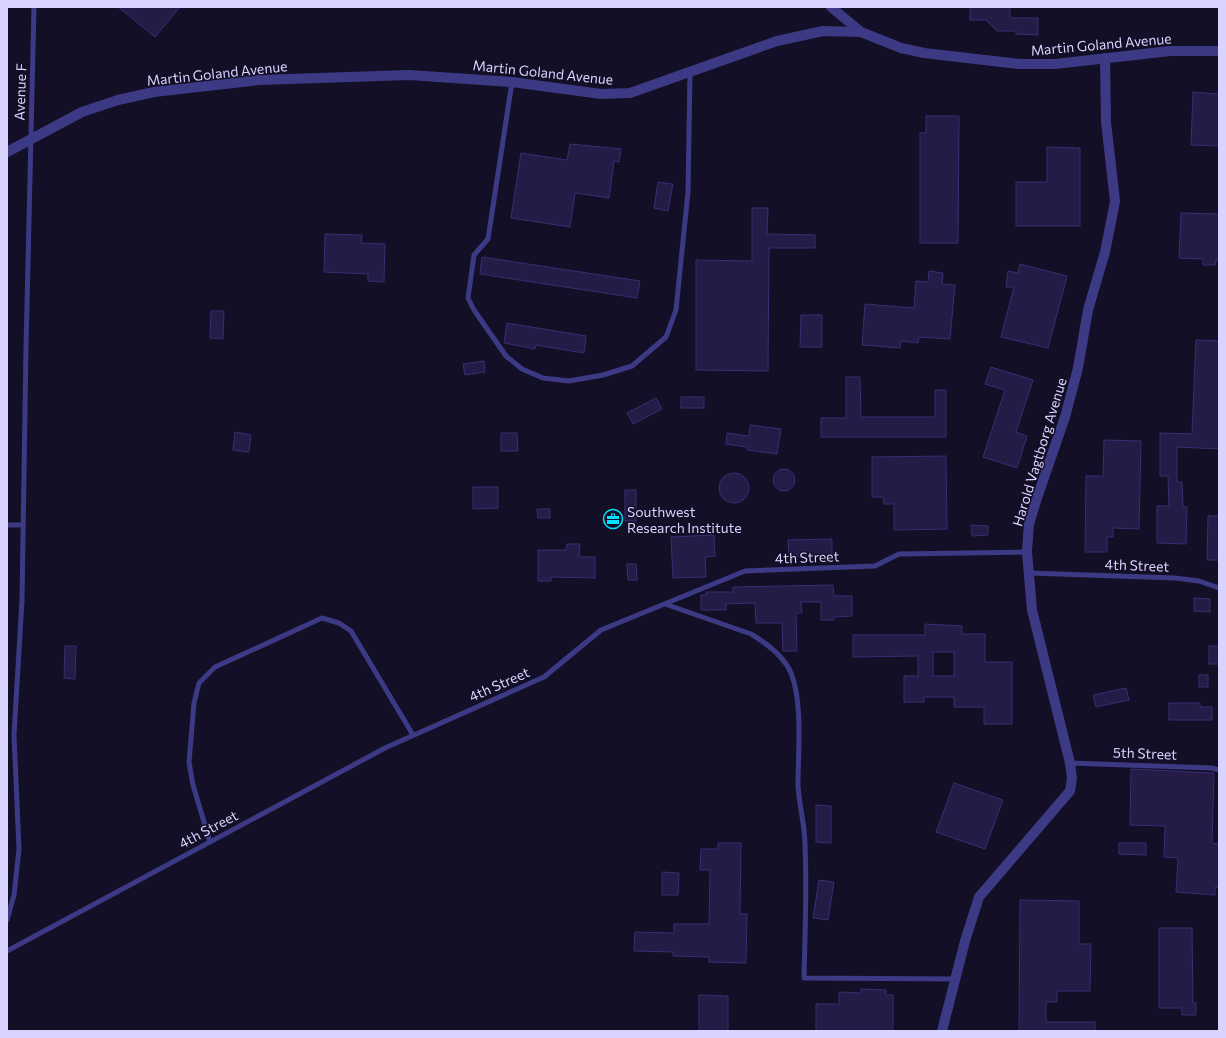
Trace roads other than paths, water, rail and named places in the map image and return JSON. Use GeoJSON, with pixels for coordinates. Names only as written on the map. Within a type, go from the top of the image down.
{"type":"FeatureCollection","features":[{"type":"Feature","properties":{"kind":"street"},"geometry":{"type":"LineString","coordinates":[[831,7],[861,32]]}},
{"type":"Feature","properties":{"kind":"street","name":"Martin Goland Avenue"},"geometry":{"type":"LineString","coordinates":[[7,152],[30,138],[82,112],[118,100],[154,92],[259,80],[409,75],[512,82],[601,94],[630,94],[777,41],[823,31],[861,32],[901,48],[959,58],[1019,64],[1055,64],[1170,51],[1219,51]]}},
{"type":"Feature","properties":{"kind":"street","name":"Harold Vagtborg Avenue"},"geometry":{"type":"LineString","coordinates":[[942,1031],[974,909],[979,897],[1070,791],[1072,778],[1070,763],[1032,610],[1027,552],[1029,524],[1065,417],[1076,375],[1088,310],[1112,217],[1114,201],[1106,122],[1105,58]]}},
{"type":"Feature","properties":{"kind":"lane","name":"Avenue F"},"geometry":{"type":"LineString","coordinates":[[7,920],[14,895],[19,849],[14,735],[22,600],[30,138],[34,7]]}},
{"type":"Feature","properties":{"kind":"lane"},"geometry":{"type":"LineString","coordinates":[[512,82],[488,239],[474,255],[468,298],[474,310],[506,356],[522,369],[543,378],[569,381],[632,366],[666,337],[676,310],[688,192],[690,73]]}},
{"type":"Feature","properties":{"kind":"lane"},"geometry":{"type":"LineString","coordinates":[[7,525],[23,525]]}},
{"type":"Feature","properties":{"kind":"lane","name":"4th Street"},"geometry":{"type":"LineString","coordinates":[[7,951],[385,748],[544,677],[601,630],[744,571],[875,566],[899,554],[1027,552]]}},
{"type":"Feature","properties":{"kind":"lane","name":"4th Street"},"geometry":{"type":"LineString","coordinates":[[1029,572],[1175,578],[1199,581],[1219,588]]}},
{"type":"Feature","properties":{"kind":"lane"},"geometry":{"type":"LineString","coordinates":[[665,604],[751,634],[760,639],[782,659],[791,672],[796,686],[798,787],[805,843],[804,978],[955,979]]}},
{"type":"Feature","properties":{"kind":"lane"},"geometry":{"type":"LineString","coordinates":[[210,842],[189,762],[194,703],[198,683],[215,667],[322,618],[339,623],[351,631],[413,735]]}},
{"type":"Feature","properties":{"kind":"lane","name":"5th Street"},"geometry":{"type":"LineString","coordinates":[[1070,763],[1212,768],[1219,770]]}},
{"type":"Feature","properties":{"kind":"place","name":"Southwest Research Institute"},"geometry":{"type":"Point","coordinates":[613,519]}}]}
